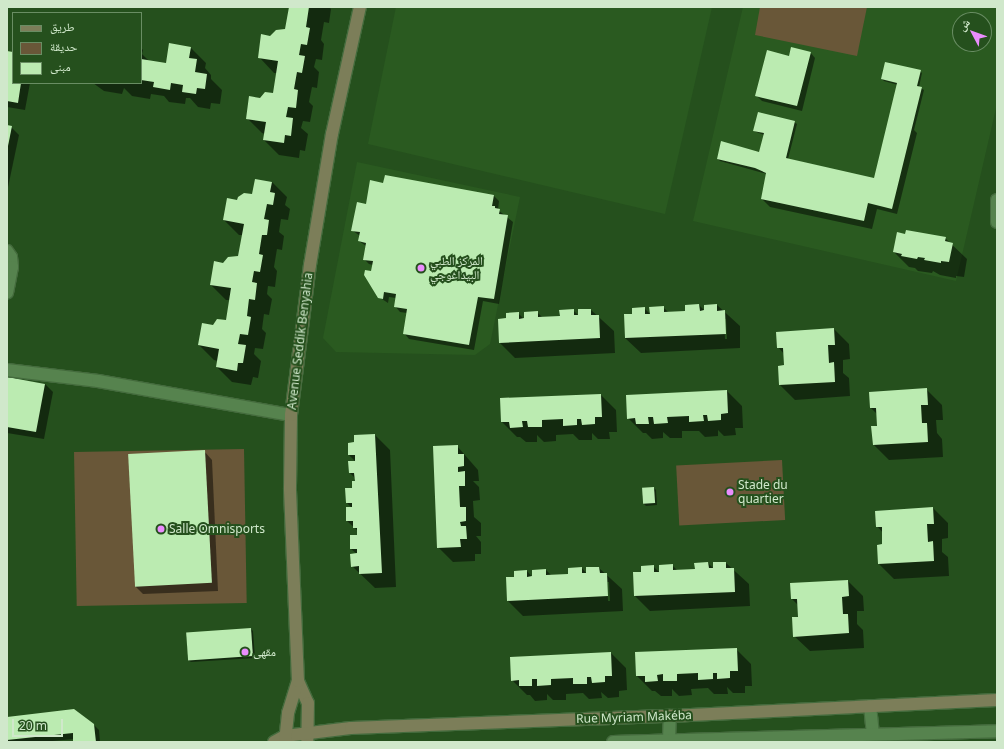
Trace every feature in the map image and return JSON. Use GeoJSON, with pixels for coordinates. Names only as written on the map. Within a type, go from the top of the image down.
{"type":"FeatureCollection","features":[{"type":"Feature","properties":{"kind":"street","name":"Avenue Seddik Benyahia"},"geometry":{"type":"LineString","coordinates":[[298,680],[290,488],[291,416],[310,265],[332,134],[360,7]]}},
{"type":"Feature","properties":{"kind":"street"},"geometry":{"type":"LineString","coordinates":[[997,200],[997,222]]}},
{"type":"Feature","properties":{"kind":"street"},"geometry":{"type":"LineString","coordinates":[[7,251],[11,257],[12,267],[7,293]]}},
{"type":"Feature","properties":{"kind":"street"},"geometry":{"type":"LineString","coordinates":[[7,370],[98,381],[291,416]]}},
{"type":"Feature","properties":{"kind":"street"},"geometry":{"type":"LineString","coordinates":[[298,680],[308,703],[307,737]]}},
{"type":"Feature","properties":{"kind":"street"},"geometry":{"type":"LineString","coordinates":[[285,739],[291,701],[298,680]]}},
{"type":"Feature","properties":{"kind":"street","name":"Rue Myriam Makéba"},"geometry":{"type":"LineString","coordinates":[[274,742],[351,728],[670,716],[997,700]]}},
{"type":"Feature","properties":{"kind":"street"},"geometry":{"type":"LineString","coordinates":[[870,706],[873,734]]}},
{"type":"Feature","properties":{"kind":"street"},"geometry":{"type":"LineString","coordinates":[[669,740],[670,716]]}},
{"type":"Feature","properties":{"kind":"street"},"geometry":{"type":"LineString","coordinates":[[613,742],[997,731]]}},
{"type":"Feature","properties":{"kind":"shaded area"},"geometry":{"type":"Polygon","coordinates":[[[396,7],[712,7],[665,214],[368,144],[396,7]]]}},
{"type":"Feature","properties":{"kind":"shaded area"},"geometry":{"type":"Polygon","coordinates":[[[743,7],[997,7],[997,104],[956,281],[693,221],[743,7]]]}},
{"type":"Feature","properties":{"kind":"shaded area","name":"المركز الطبي البيداغوجي"},"geometry":{"type":"Polygon","coordinates":[[[357,162],[520,197],[490,344],[475,355],[336,352],[323,338],[357,162]]]}},
{"type":"Feature","properties":{"kind":"green space"},"geometry":{"type":"Polygon","coordinates":[[[760,7],[867,7],[857,56],[755,35],[760,7]]]}},
{"type":"Feature","properties":{"kind":"green space","name":"Salle Omnisports"},"geometry":{"type":"Polygon","coordinates":[[[244,449],[247,603],[77,606],[74,452],[244,449]]]}},
{"type":"Feature","properties":{"kind":"green space","name":"Stade du quartier"},"geometry":{"type":"Polygon","coordinates":[[[782,460],[785,520],[679,525],[676,466],[782,460]]]}},
{"type":"Feature","properties":{"kind":"building"},"geometry":{"type":"Polygon","coordinates":[[[289,7],[309,7],[306,27],[310,28],[307,45],[301,44],[299,55],[305,56],[302,73],[297,72],[294,89],[298,90],[296,108],[288,107],[286,117],[293,118],[291,136],[285,135],[284,143],[263,140],[266,122],[246,119],[249,96],[260,98],[265,92],[273,93],[278,61],[258,58],[261,34],[270,36],[276,30],[285,29],[289,7]]]}},
{"type":"Feature","properties":{"kind":"building"},"geometry":{"type":"Polygon","coordinates":[[[169,43],[191,47],[189,58],[197,59],[195,72],[207,74],[205,89],[197,88],[196,94],[182,92],[183,85],[171,83],[170,90],[153,87],[154,82],[142,80],[142,59],[166,63],[169,43]]]}},
{"type":"Feature","properties":{"kind":"building"},"geometry":{"type":"Polygon","coordinates":[[[791,47],[811,52],[797,106],[755,96],[767,50],[789,56],[791,47]]]}},
{"type":"Feature","properties":{"kind":"building"},"geometry":{"type":"Polygon","coordinates":[[[7,51],[12,52],[12,84],[21,84],[18,103],[7,101],[7,51]]]}},
{"type":"Feature","properties":{"kind":"building"},"geometry":{"type":"Polygon","coordinates":[[[885,62],[921,70],[917,86],[922,87],[892,209],[868,203],[864,221],[761,199],[766,173],[755,168],[717,159],[721,141],[759,152],[764,133],[753,131],[758,112],[795,121],[786,158],[874,178],[897,83],[881,79],[885,62]]]}},
{"type":"Feature","properties":{"kind":"building"},"geometry":{"type":"Polygon","coordinates":[[[7,125],[12,126],[8,146],[7,146],[7,125]]]}},
{"type":"Feature","properties":{"kind":"building","name":"المركز الطبي البيداغوجي"},"geometry":{"type":"Polygon","coordinates":[[[385,175],[494,195],[492,206],[500,209],[499,214],[508,215],[494,299],[478,297],[469,345],[403,334],[407,309],[394,307],[396,294],[384,292],[383,299],[378,298],[364,275],[365,270],[371,271],[373,261],[363,260],[366,243],[358,241],[360,232],[351,231],[357,202],[366,204],[370,180],[383,183],[385,175]]]}},
{"type":"Feature","properties":{"kind":"building"},"geometry":{"type":"Polygon","coordinates":[[[255,179],[272,182],[270,192],[275,193],[273,205],[267,204],[264,219],[269,220],[267,235],[262,235],[259,254],[263,255],[260,272],[254,271],[252,282],[257,283],[255,300],[249,299],[247,316],[251,317],[248,335],[240,334],[238,344],[246,345],[243,363],[238,363],[237,371],[216,367],[219,349],[198,345],[202,323],[213,325],[217,319],[226,320],[231,288],[210,285],[214,261],[223,263],[228,257],[238,256],[244,224],[223,220],[227,198],[237,200],[238,197],[244,193],[252,194],[255,179]]]}},
{"type":"Feature","properties":{"kind":"building"},"geometry":{"type":"Polygon","coordinates":[[[906,230],[946,237],[945,241],[953,243],[949,262],[941,261],[941,263],[924,260],[925,258],[918,257],[917,259],[901,256],[902,254],[893,252],[897,232],[905,234],[906,230]]]}},
{"type":"Feature","properties":{"kind":"building"},"geometry":{"type":"Polygon","coordinates":[[[699,304],[700,311],[704,310],[704,305],[717,304],[717,311],[725,310],[726,334],[625,338],[624,314],[632,314],[632,308],[645,307],[645,314],[650,314],[649,307],[664,306],[664,312],[685,311],[685,305],[699,304]]]}},
{"type":"Feature","properties":{"kind":"building"},"geometry":{"type":"Polygon","coordinates":[[[574,309],[574,315],[578,315],[578,309],[591,309],[591,315],[599,315],[600,338],[499,343],[498,319],[506,318],[506,313],[519,312],[519,319],[524,318],[524,312],[538,311],[538,317],[560,316],[559,310],[574,309]]]}},
{"type":"Feature","properties":{"kind":"building"},"geometry":{"type":"Polygon","coordinates":[[[834,328],[835,345],[828,345],[829,363],[834,362],[835,382],[779,385],[778,366],[784,365],[783,348],[777,348],[776,332],[834,328]]]}},
{"type":"Feature","properties":{"kind":"building"},"geometry":{"type":"Polygon","coordinates":[[[7,377],[45,384],[36,432],[7,427],[7,377]]]}},
{"type":"Feature","properties":{"kind":"building"},"geometry":{"type":"Polygon","coordinates":[[[927,388],[928,405],[921,405],[922,423],[927,423],[928,442],[873,445],[871,426],[877,426],[876,408],[870,408],[869,392],[927,388]]]}},
{"type":"Feature","properties":{"kind":"building"},"geometry":{"type":"Polygon","coordinates":[[[727,390],[728,413],[721,414],[721,420],[708,421],[707,415],[703,415],[704,421],[689,422],[689,416],[667,417],[668,423],[654,424],[653,417],[648,417],[649,424],[636,424],[635,418],[627,419],[626,395],[727,390]]]}},
{"type":"Feature","properties":{"kind":"building"},"geometry":{"type":"Polygon","coordinates":[[[601,394],[602,417],[595,417],[595,424],[582,425],[581,419],[577,419],[577,425],[563,426],[563,419],[542,420],[542,427],[528,427],[527,421],[522,421],[523,427],[510,428],[509,422],[501,422],[500,398],[601,394]]]}},
{"type":"Feature","properties":{"kind":"building"},"geometry":{"type":"Polygon","coordinates":[[[375,434],[382,573],[359,574],[359,566],[351,567],[350,554],[357,553],[357,549],[350,549],[350,535],[357,535],[357,528],[353,528],[353,521],[346,521],[346,507],[352,507],[352,503],[346,503],[345,488],[352,488],[352,481],[355,481],[354,473],[349,473],[348,461],[355,461],[355,455],[348,455],[348,443],[354,442],[354,435],[375,434]]]}},
{"type":"Feature","properties":{"kind":"building"},"geometry":{"type":"Polygon","coordinates":[[[458,445],[458,454],[464,454],[464,466],[458,467],[458,472],[465,471],[465,486],[459,486],[460,507],[466,507],[466,521],[460,522],[461,526],[466,526],[467,539],[460,539],[461,547],[437,548],[433,446],[458,445]]]}},
{"type":"Feature","properties":{"kind":"building"},"geometry":{"type":"Polygon","coordinates":[[[205,450],[212,583],[135,587],[128,454],[205,450]]]}},
{"type":"Feature","properties":{"kind":"building"},"geometry":{"type":"Polygon","coordinates":[[[654,487],[655,503],[643,504],[642,488],[654,487]]]}},
{"type":"Feature","properties":{"kind":"building"},"geometry":{"type":"Polygon","coordinates":[[[933,507],[934,524],[927,524],[928,542],[933,541],[934,561],[878,564],[877,545],[882,544],[882,527],[876,527],[875,511],[933,507]]]}},
{"type":"Feature","properties":{"kind":"building"},"geometry":{"type":"Polygon","coordinates":[[[708,562],[709,568],[713,568],[713,562],[726,562],[726,568],[734,568],[735,592],[634,596],[633,572],[641,572],[641,566],[654,565],[654,572],[659,572],[659,565],[673,564],[673,570],[695,569],[694,563],[708,562]]]}},
{"type":"Feature","properties":{"kind":"building"},"geometry":{"type":"Polygon","coordinates":[[[582,567],[582,573],[586,573],[586,567],[599,567],[600,573],[607,573],[608,596],[507,601],[506,577],[514,577],[514,571],[527,570],[527,577],[532,576],[532,570],[546,569],[546,575],[568,574],[568,568],[582,567]]]}},
{"type":"Feature","properties":{"kind":"building"},"geometry":{"type":"Polygon","coordinates":[[[848,580],[849,596],[842,597],[843,614],[848,614],[849,633],[793,637],[792,617],[798,617],[797,599],[791,599],[790,583],[848,580]]]}},
{"type":"Feature","properties":{"kind":"building"},"geometry":{"type":"Polygon","coordinates":[[[251,628],[253,656],[188,660],[186,633],[251,628]]]}},
{"type":"Feature","properties":{"kind":"building"},"geometry":{"type":"Polygon","coordinates":[[[737,648],[738,671],[730,671],[730,678],[717,679],[717,673],[713,673],[713,679],[698,680],[698,673],[677,674],[677,681],[663,681],[663,674],[657,675],[658,681],[645,682],[645,676],[636,676],[635,652],[737,648]]]}},
{"type":"Feature","properties":{"kind":"building"},"geometry":{"type":"Polygon","coordinates":[[[611,652],[612,676],[605,676],[605,682],[592,683],[591,677],[587,677],[587,684],[573,684],[573,678],[551,679],[551,685],[537,686],[537,679],[532,679],[532,686],[519,686],[519,680],[511,681],[510,657],[611,652]]]}},
{"type":"Feature","properties":{"kind":"building"},"geometry":{"type":"Polygon","coordinates":[[[74,709],[94,724],[96,742],[73,742],[73,733],[7,740],[7,717],[74,709]]]}},
{"type":"Feature","properties":{"kind":"place","name":"المركز الطبي البيداغوجي"},"geometry":{"type":"Point","coordinates":[421,268]}},
{"type":"Feature","properties":{"kind":"place","name":"Stade du quartier"},"geometry":{"type":"Point","coordinates":[730,492]}},
{"type":"Feature","properties":{"kind":"place","name":"Salle Omnisports"},"geometry":{"type":"Point","coordinates":[161,529]}},
{"type":"Feature","properties":{"kind":"place","name":"مقهى"},"geometry":{"type":"Point","coordinates":[245,652]}}]}
